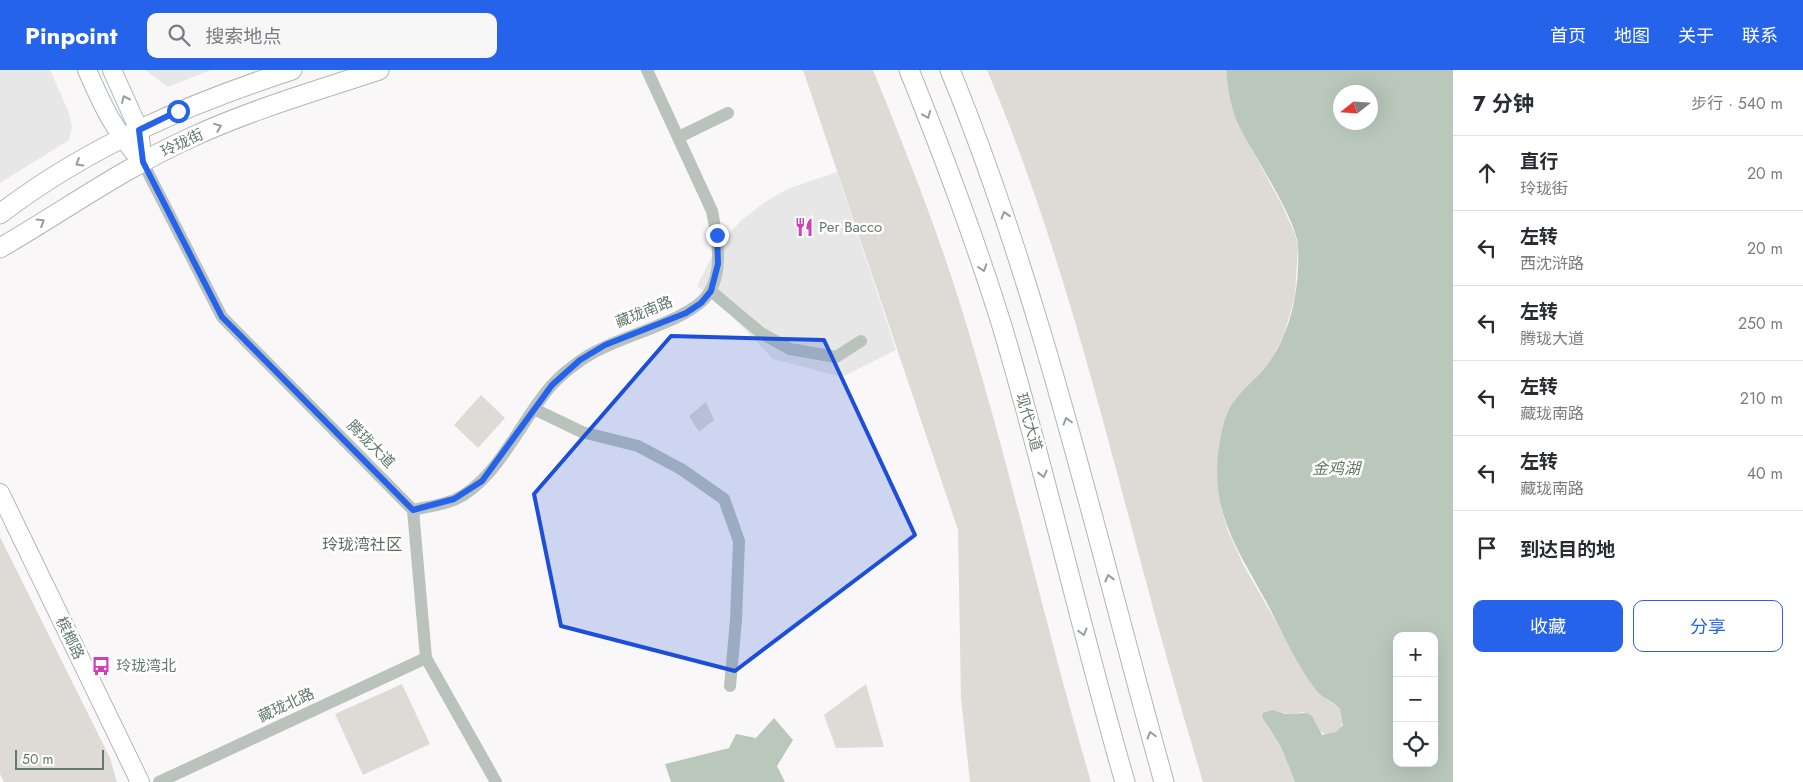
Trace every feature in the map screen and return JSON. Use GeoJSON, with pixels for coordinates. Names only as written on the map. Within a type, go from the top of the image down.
{"type":"FeatureCollection","features":[{"type":"Feature","properties":{"kind":"main road"},"geometry":{"type":"LineString","coordinates":[[87,70],[109,120],[121,138],[143,162]]}},
{"type":"Feature","properties":{"kind":"main road"},"geometry":{"type":"LineString","coordinates":[[112,70],[139,130],[143,162]]}},
{"type":"Feature","properties":{"kind":"main road","name":"玲珑街"},"geometry":{"type":"LineString","coordinates":[[0,214],[20,199],[121,138],[236,88],[292,70]]}},
{"type":"Feature","properties":{"kind":"main road","name":"玲珑街"},"geometry":{"type":"LineString","coordinates":[[0,248],[102,184],[190,138],[246,115],[379,70]]}},
{"type":"Feature","properties":{"kind":"main road","name":"现代大道"},"geometry":{"type":"LineString","coordinates":[[909,70],[963,210],[1002,326],[1041,463],[1086,644],[1125,782]]}},
{"type":"Feature","properties":{"kind":"main road"},"geometry":{"type":"LineString","coordinates":[[950,70],[1000,202],[1038,318],[1164,782]]}},
{"type":"Feature","properties":{"kind":"main road","name":"槟榔路"},"geometry":{"type":"LineString","coordinates":[[0,493],[140,782]]}},
{"type":"Feature","properties":{"kind":"street"},"geometry":{"type":"LineString","coordinates":[[647,70],[712,211],[717,235],[718,264],[711,291],[762,333],[790,349],[836,357],[860,342]]}},
{"type":"Feature","properties":{"kind":"street"},"geometry":{"type":"LineString","coordinates":[[679,137],[728,113]]}},
{"type":"Feature","properties":{"kind":"street","name":"腾珑大道"},"geometry":{"type":"LineString","coordinates":[[143,162],[222,317],[413,510]]}},
{"type":"Feature","properties":{"kind":"street","name":"藏珑南路"},"geometry":{"type":"LineString","coordinates":[[413,510],[454,499],[482,481],[552,385],[580,360],[605,345],[686,313],[701,303],[711,291]]}},
{"type":"Feature","properties":{"kind":"street"},"geometry":{"type":"LineString","coordinates":[[534,409],[582,432],[638,446],[681,469],[724,499],[739,541],[730,686]]}},
{"type":"Feature","properties":{"kind":"street"},"geometry":{"type":"LineString","coordinates":[[413,510],[426,658],[496,782]]}},
{"type":"Feature","properties":{"kind":"street","name":"藏珑北路"},"geometry":{"type":"LineString","coordinates":[[159,782],[426,658]]}},
{"type":"Feature","properties":{"kind":"highlighted area"},"geometry":{"type":"Polygon","coordinates":[[[671,336],[824,340],[915,535],[735,671],[561,626],[534,494],[671,336]]]}},
{"type":"Feature","properties":{"kind":"shaded area"},"geometry":{"type":"Polygon","coordinates":[[[0,70],[50,70],[69,113],[72,127],[69,140],[0,183],[0,70]]]}},
{"type":"Feature","properties":{"kind":"shaded area"},"geometry":{"type":"Polygon","coordinates":[[[145,70],[211,70],[168,87],[145,70]]]}},
{"type":"Feature","properties":{"kind":"shaded area"},"geometry":{"type":"Polygon","coordinates":[[[803,70],[873,70],[886,102],[936,233],[969,333],[1001,445],[1091,782],[970,782],[961,698],[958,530],[803,70]]]}},
{"type":"Feature","properties":{"kind":"shaded area"},"geometry":{"type":"Polygon","coordinates":[[[987,70],[1226,70],[1230,96],[1240,128],[1282,205],[1295,234],[1298,247],[1295,296],[1284,335],[1269,363],[1234,401],[1218,478],[1222,510],[1227,529],[1244,566],[1301,666],[1319,693],[1340,709],[1343,722],[1340,730],[1328,734],[1319,731],[1304,712],[1290,714],[1275,711],[1267,726],[1281,747],[1295,782],[1203,782],[1161,638],[1095,392],[1057,262],[1036,197],[987,70]]]}},
{"type":"Feature","properties":{"kind":"shaded area"},"geometry":{"type":"Polygon","coordinates":[[[837,172],[896,350],[842,377],[773,359],[726,310],[697,286],[718,244],[743,219],[768,200],[790,188],[837,172]]]}},
{"type":"Feature","properties":{"kind":"shaded area"},"geometry":{"type":"Polygon","coordinates":[[[481,395],[505,418],[478,448],[454,425],[481,395]]]}},
{"type":"Feature","properties":{"kind":"shaded area"},"geometry":{"type":"Polygon","coordinates":[[[706,402],[714,420],[699,432],[689,416],[706,402]]]}},
{"type":"Feature","properties":{"kind":"shaded area"},"geometry":{"type":"Polygon","coordinates":[[[0,537],[110,758],[117,782],[4,782],[0,774],[0,537]]]}},
{"type":"Feature","properties":{"kind":"shaded area"},"geometry":{"type":"Polygon","coordinates":[[[402,684],[430,744],[363,775],[335,714],[402,684]]]}},
{"type":"Feature","properties":{"kind":"shaded area"},"geometry":{"type":"Polygon","coordinates":[[[866,684],[884,747],[836,748],[824,715],[866,684]]]}},
{"type":"Feature","properties":{"kind":"water","name":"金鸡湖"},"geometry":{"type":"Polygon","coordinates":[[[1226,70],[1453,70],[1453,782],[1295,782],[1281,747],[1262,717],[1263,713],[1273,710],[1286,714],[1307,713],[1312,716],[1322,735],[1336,732],[1343,725],[1340,709],[1316,690],[1290,649],[1237,548],[1222,511],[1218,492],[1219,447],[1226,416],[1234,401],[1267,365],[1276,352],[1293,308],[1298,277],[1296,234],[1274,187],[1246,140],[1230,100],[1226,70]]]}},
{"type":"Feature","properties":{"kind":"water"},"geometry":{"type":"Polygon","coordinates":[[[774,718],[793,740],[777,766],[785,782],[671,782],[665,764],[729,748],[736,734],[756,738],[774,718]]]}},
{"type":"Feature","properties":{"kind":"place","name":"Per Bacco"},"geometry":{"type":"Point","coordinates":[804,227]}},
{"type":"Feature","properties":{"kind":"place","name":"玲珑湾北"},"geometry":{"type":"Point","coordinates":[101,666]}},
{"type":"Feature","properties":{"kind":"district","name":"玲珑湾社区"},"geometry":{"type":"Point","coordinates":[362,544]}},
{"type":"Feature","properties":{"kind":"route"},"geometry":{"type":"LineString","coordinates":[[178,111],[139,130],[143,162],[222,317],[413,510],[454,499],[482,481],[552,385],[580,360],[605,345],[686,313],[701,303],[711,291],[718,264],[717,235]]}}]}
